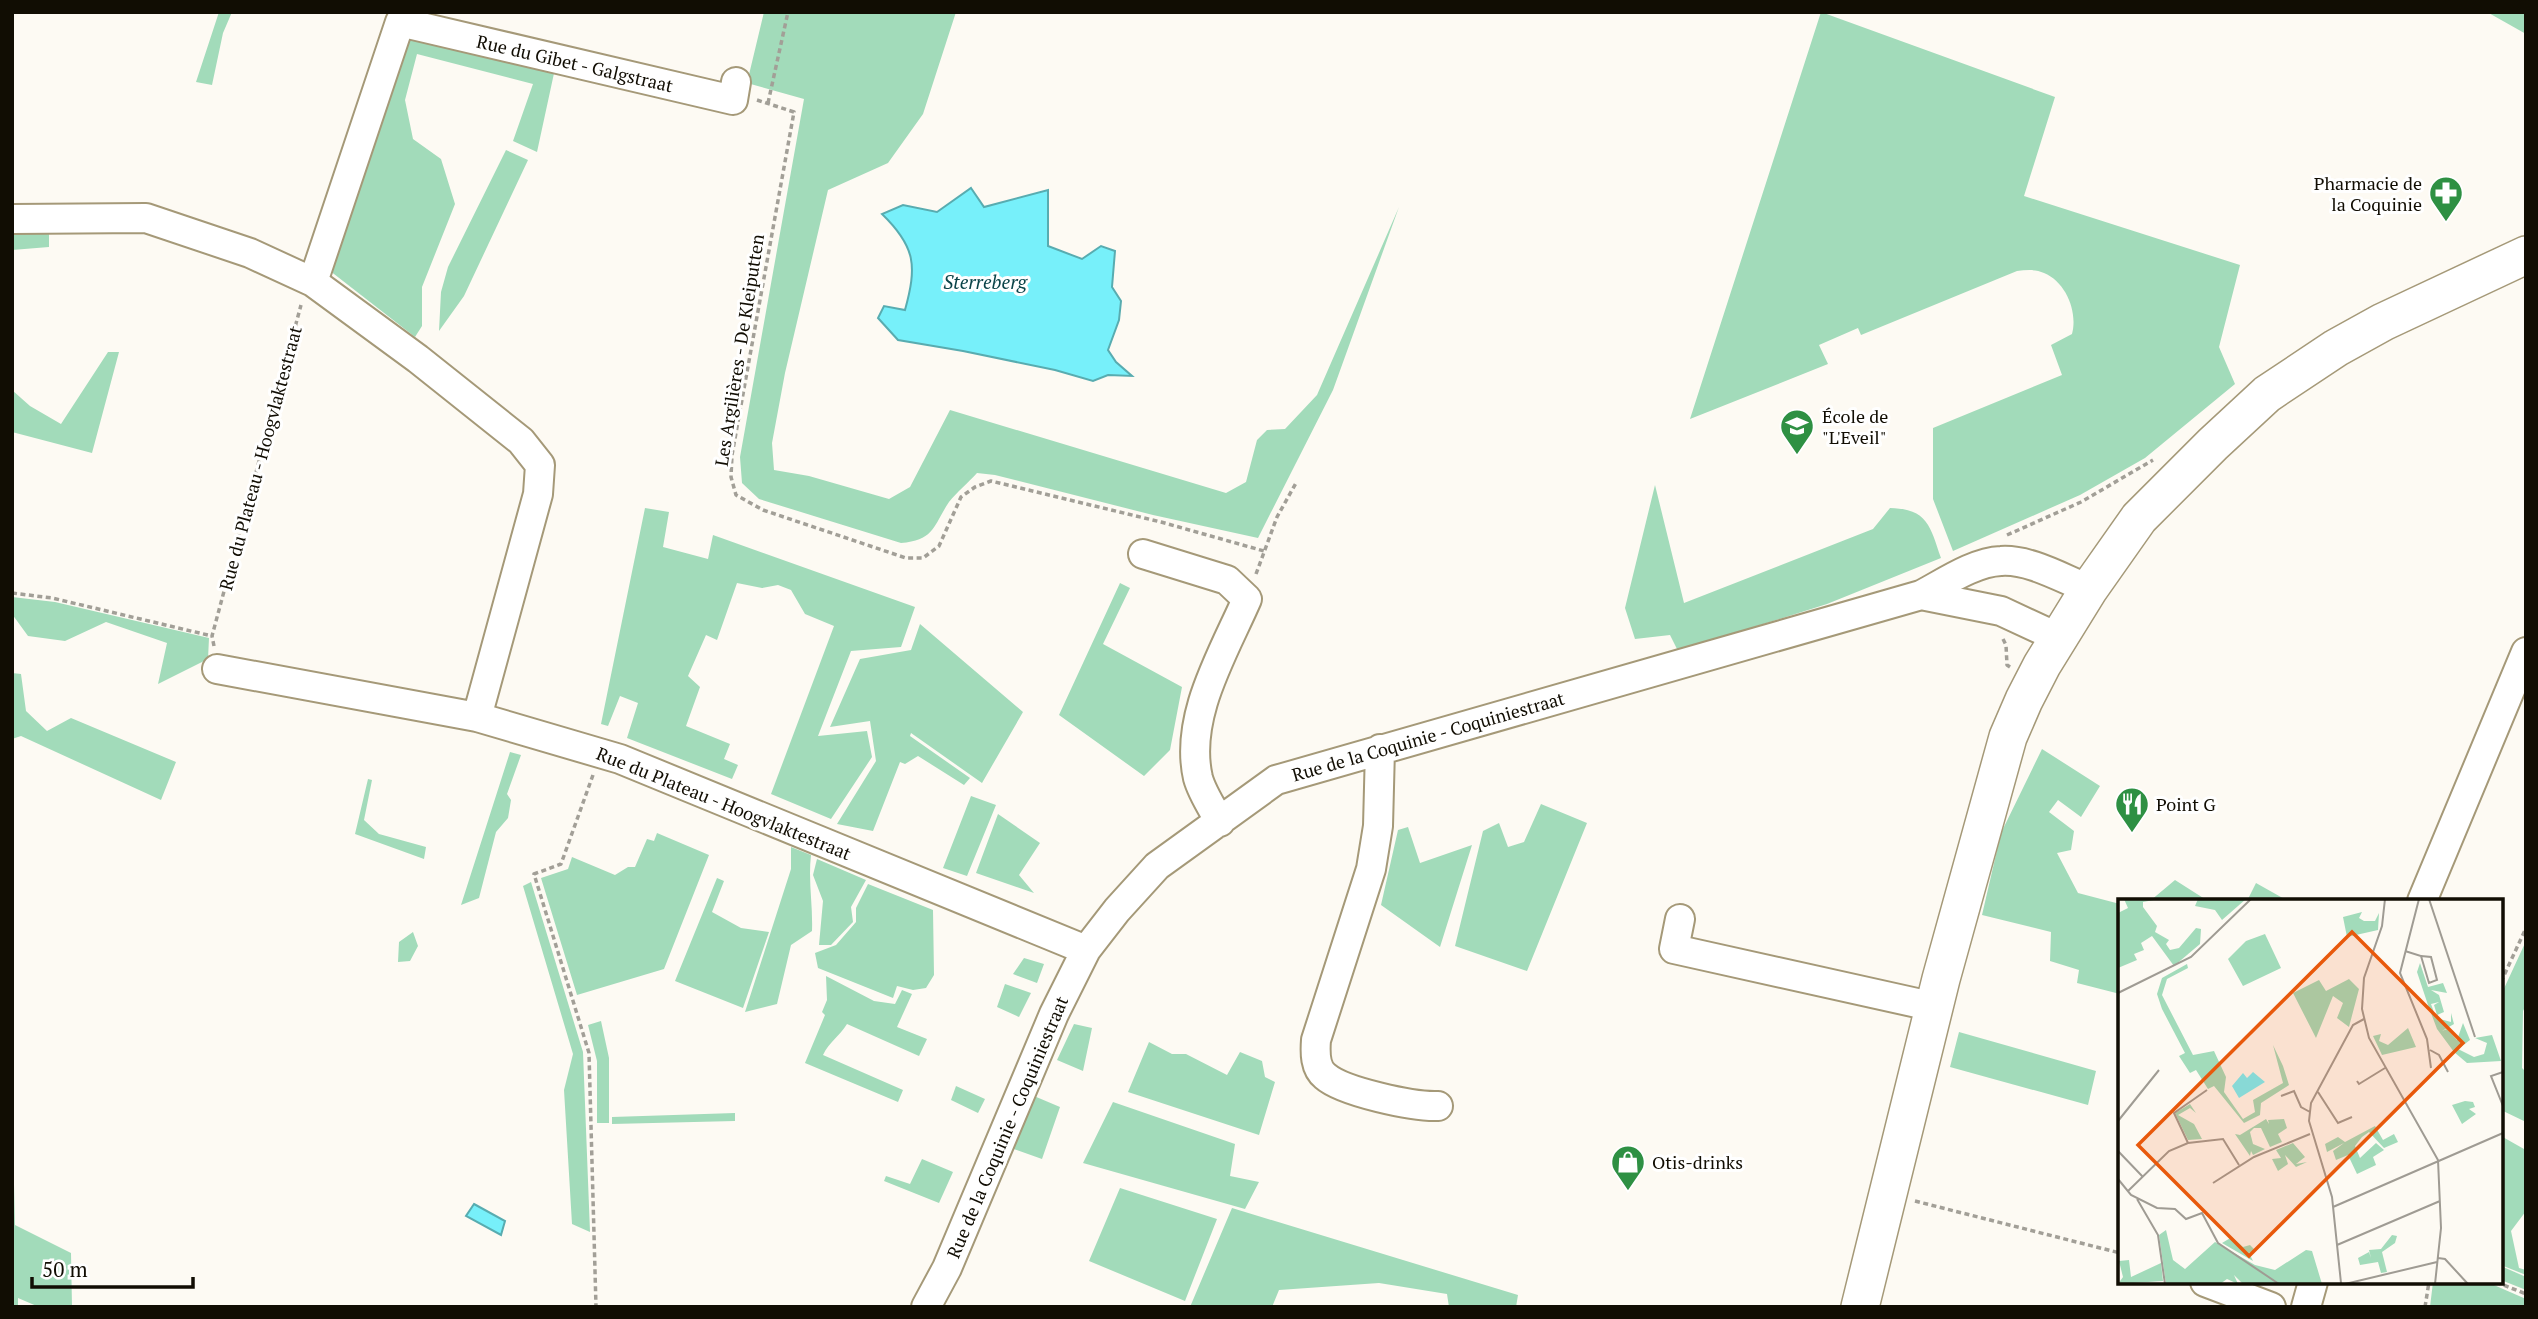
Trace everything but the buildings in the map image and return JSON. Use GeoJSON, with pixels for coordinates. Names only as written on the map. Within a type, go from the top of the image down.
{"type":"FeatureCollection","features":[{"type":"Feature","properties":{"kind":"main road"},"geometry":{"type":"LineString","coordinates":[[1860,1307],[1935,1007],[2008,737],[2057,637],[2138,519],[2267,394],[2336,348],[2383,322],[2526,255]]}},
{"type":"Feature","properties":{"kind":"street","name":"Rue du Gibet - Galgstraat"},"geometry":{"type":"LineString","coordinates":[[313,282],[402,17],[733,100],[735,88]]}},
{"type":"Feature","properties":{"kind":"street"},"geometry":{"type":"LineString","coordinates":[[12,219],[146,218],[250,254],[313,282],[418,359],[522,441],[540,465],[538,494],[477,717]]}},
{"type":"Feature","properties":{"kind":"street"},"geometry":{"type":"LineString","coordinates":[[1143,554],[1227,580],[1247,599],[1204,698],[1195,744],[1199,780],[1220,822]]}},
{"type":"Feature","properties":{"kind":"street","name":"Rue de la Coquinie - Coquiniestraat"},"geometry":{"type":"LineString","coordinates":[[926,1307],[947,1268],[1054,1014],[1086,950],[1117,910],[1157,866],[1276,780],[1921,595],[1986,563],[2002,561],[2024,564],[2089,589]]}},
{"type":"Feature","properties":{"kind":"street","name":"Rue de la Coquinie - Coquiniestraat"},"geometry":{"type":"LineString","coordinates":[[1921,595],[2001,611],[2057,637]]}},
{"type":"Feature","properties":{"kind":"street"},"geometry":{"type":"LineString","coordinates":[[2423,899],[2526,652]]}},
{"type":"Feature","properties":{"kind":"street","name":"Rue du Plateau - Hoogvlaktestraat"},"geometry":{"type":"LineString","coordinates":[[217,669],[477,717],[620,759],[1086,950]]}},
{"type":"Feature","properties":{"kind":"street"},"geometry":{"type":"LineString","coordinates":[[1380,749],[1378,826],[1371,869],[1316,1040],[1314,1055],[1323,1075],[1338,1084],[1418,1107],[1438,1107]]}},
{"type":"Feature","properties":{"kind":"street"},"geometry":{"type":"LineString","coordinates":[[1680,919],[1674,949],[1935,1007]]}},
{"type":"Feature","properties":{"kind":"street"},"geometry":{"type":"LineString","coordinates":[[2210,1284],[2271,1307]]}},
{"type":"Feature","properties":{"kind":"street"},"geometry":{"type":"LineString","coordinates":[[2306,1307],[2312,1284]]}},
{"type":"Feature","properties":{"kind":"path"},"geometry":{"type":"LineString","coordinates":[[768,103],[788,12]]}},
{"type":"Feature","properties":{"kind":"path","name":"Les Argilières - De Kleiputten"},"geometry":{"type":"LineString","coordinates":[[735,88],[794,112],[732,455],[731,477],[736,495],[763,510],[906,558],[923,558],[939,546],[961,497],[975,487],[991,481],[1161,522],[1264,551]]}},
{"type":"Feature","properties":{"kind":"path","name":"Rue du Plateau - Hoogvlaktestraat"},"geometry":{"type":"LineString","coordinates":[[217,669],[212,636],[303,295],[313,282]]}},
{"type":"Feature","properties":{"kind":"path"},"geometry":{"type":"LineString","coordinates":[[2001,537],[2081,502],[2164,454]]}},
{"type":"Feature","properties":{"kind":"path"},"geometry":{"type":"LineString","coordinates":[[1247,599],[1277,517],[1296,483]]}},
{"type":"Feature","properties":{"kind":"path"},"geometry":{"type":"LineString","coordinates":[[12,593],[52,598],[212,636]]}},
{"type":"Feature","properties":{"kind":"path"},"geometry":{"type":"LineString","coordinates":[[596,1307],[589,1053],[534,874],[561,864],[601,754]]}},
{"type":"Feature","properties":{"kind":"path"},"geometry":{"type":"LineString","coordinates":[[2503,978],[2526,928]]}},
{"type":"Feature","properties":{"kind":"path"},"geometry":{"type":"LineString","coordinates":[[1889,1194],[2118,1252]]}},
{"type":"Feature","properties":{"kind":"path"},"geometry":{"type":"LineString","coordinates":[[2425,1307],[2428,1284]]}},
{"type":"Feature","properties":{"kind":"path"},"geometry":{"type":"LineString","coordinates":[[2501,1284],[2526,1294]]}},
{"type":"Feature","properties":{"kind":"green space"},"geometry":{"type":"Polygon","coordinates":[[[219,12],[232,12],[223,33],[212,85],[196,82],[219,12]]]}},
{"type":"Feature","properties":{"kind":"green space"},"geometry":{"type":"Polygon","coordinates":[[[764,12],[956,12],[923,114],[888,163],[828,190],[785,373],[772,443],[774,470],[809,476],[889,499],[910,487],[950,410],[1226,493],[1246,482],[1257,440],[1267,430],[1285,429],[1317,395],[1399,207],[1333,390],[1258,538],[995,475],[977,473],[949,502],[927,535],[901,543],[759,499],[742,483],[740,457],[804,99],[747,83],[764,12]]]}},
{"type":"Feature","properties":{"kind":"green space"},"geometry":{"type":"Polygon","coordinates":[[[1821,12],[2055,97],[2024,196],[2240,265],[2219,347],[2235,384],[2145,458],[2080,495],[1953,551],[1933,499],[1933,428],[2062,375],[2051,345],[2072,334],[2073,316],[2064,290],[2052,277],[2034,270],[2017,271],[1861,335],[1858,328],[1819,345],[1828,364],[1690,419],[1821,12]]]}},
{"type":"Feature","properties":{"kind":"green space"},"geometry":{"type":"Polygon","coordinates":[[[2487,12],[2526,12],[2526,34],[2487,12]]]}},
{"type":"Feature","properties":{"kind":"green space"},"geometry":{"type":"Polygon","coordinates":[[[407,29],[556,64],[537,152],[513,141],[533,84],[417,54],[405,100],[413,139],[441,159],[455,204],[422,287],[422,326],[415,337],[325,267],[407,29]]]}},
{"type":"Feature","properties":{"kind":"green space"},"geometry":{"type":"Polygon","coordinates":[[[506,150],[528,160],[464,296],[439,331],[441,292],[448,267],[506,150]]]}},
{"type":"Feature","properties":{"kind":"green space"},"geometry":{"type":"Polygon","coordinates":[[[12,233],[49,233],[49,247],[12,250],[12,233]]]}},
{"type":"Feature","properties":{"kind":"green space"},"geometry":{"type":"Polygon","coordinates":[[[108,352],[119,352],[92,453],[12,432],[12,390],[30,406],[61,424],[108,352]]]}},
{"type":"Feature","properties":{"kind":"green space"},"geometry":{"type":"Polygon","coordinates":[[[1655,485],[1684,603],[1873,529],[1890,508],[1912,512],[1926,521],[1941,558],[1827,604],[1678,651],[1670,635],[1635,639],[1625,608],[1655,485]]]}},
{"type":"Feature","properties":{"kind":"green space"},"geometry":{"type":"Polygon","coordinates":[[[645,508],[669,512],[663,547],[708,559],[713,535],[915,607],[901,647],[851,651],[818,736],[867,731],[872,757],[831,819],[771,794],[834,626],[805,614],[791,590],[778,585],[762,588],[737,583],[717,640],[706,635],[688,676],[700,687],[686,726],[730,744],[724,759],[738,765],[732,779],[627,738],[638,703],[620,696],[608,726],[601,724],[645,508]]]}},
{"type":"Feature","properties":{"kind":"green space"},"geometry":{"type":"Polygon","coordinates":[[[1120,583],[1130,588],[1103,644],[1182,687],[1170,750],[1144,776],[1059,715],[1120,583]]]}},
{"type":"Feature","properties":{"kind":"green space"},"geometry":{"type":"Polygon","coordinates":[[[12,597],[55,602],[209,638],[208,659],[158,684],[167,643],[106,622],[65,641],[28,636],[12,614],[12,597]]]}},
{"type":"Feature","properties":{"kind":"green space"},"geometry":{"type":"Polygon","coordinates":[[[920,624],[1023,712],[982,783],[911,733],[910,736],[970,778],[964,785],[918,756],[905,764],[900,762],[873,831],[837,824],[876,761],[870,721],[830,727],[860,659],[911,650],[920,624]]]}},
{"type":"Feature","properties":{"kind":"green space"},"geometry":{"type":"Polygon","coordinates":[[[12,673],[21,674],[26,711],[47,731],[71,718],[176,762],[161,800],[21,736],[12,739],[12,673]]]}},
{"type":"Feature","properties":{"kind":"green space"},"geometry":{"type":"Polygon","coordinates":[[[2042,749],[2100,786],[2081,817],[2058,800],[2049,812],[2074,831],[2071,850],[2057,853],[2078,893],[2118,903],[2118,993],[2077,983],[2079,970],[2050,961],[2051,932],[1982,915],[2001,833],[2042,749]]]}},
{"type":"Feature","properties":{"kind":"green space"},"geometry":{"type":"Polygon","coordinates":[[[510,752],[521,755],[507,794],[511,800],[508,818],[496,832],[479,898],[461,905],[510,752]]]}},
{"type":"Feature","properties":{"kind":"green space"},"geometry":{"type":"Polygon","coordinates":[[[368,779],[372,780],[364,820],[379,834],[426,847],[424,859],[355,834],[368,779]]]}},
{"type":"Feature","properties":{"kind":"green space"},"geometry":{"type":"Polygon","coordinates":[[[971,796],[996,805],[967,876],[943,868],[971,796]]]}},
{"type":"Feature","properties":{"kind":"green space"},"geometry":{"type":"Polygon","coordinates":[[[1541,804],[1587,823],[1527,971],[1455,946],[1483,831],[1499,823],[1508,847],[1524,842],[1541,804]]]}},
{"type":"Feature","properties":{"kind":"green space"},"geometry":{"type":"Polygon","coordinates":[[[998,814],[1040,843],[1019,875],[1034,893],[976,873],[998,814]]]}},
{"type":"Feature","properties":{"kind":"green space"},"geometry":{"type":"Polygon","coordinates":[[[1408,827],[1420,863],[1472,845],[1440,947],[1381,905],[1398,830],[1408,827]]]}},
{"type":"Feature","properties":{"kind":"green space"},"geometry":{"type":"Polygon","coordinates":[[[657,833],[709,855],[664,969],[577,995],[541,878],[568,869],[572,857],[615,875],[628,867],[635,867],[647,839],[654,841],[657,833]]]}},
{"type":"Feature","properties":{"kind":"green space"},"geometry":{"type":"Polygon","coordinates":[[[791,847],[811,855],[812,931],[791,945],[777,1004],[745,1012],[791,869],[791,847]]]}},
{"type":"Feature","properties":{"kind":"green space"},"geometry":{"type":"Polygon","coordinates":[[[817,859],[866,880],[851,907],[853,922],[831,945],[819,945],[823,901],[813,875],[817,859]]]}},
{"type":"Feature","properties":{"kind":"green space"},"geometry":{"type":"Polygon","coordinates":[[[717,878],[724,881],[712,912],[741,928],[769,932],[743,1008],[675,981],[717,878]]]}},
{"type":"Feature","properties":{"kind":"green space"},"geometry":{"type":"Polygon","coordinates":[[[2175,880],[2205,899],[2152,899],[2175,880]]]}},
{"type":"Feature","properties":{"kind":"green space"},"geometry":{"type":"Polygon","coordinates":[[[531,882],[583,1052],[590,1232],[572,1224],[564,1090],[573,1054],[523,886],[531,882]]]}},
{"type":"Feature","properties":{"kind":"green space"},"geometry":{"type":"Polygon","coordinates":[[[2256,883],[2284,899],[2248,899],[2256,883]]]}},
{"type":"Feature","properties":{"kind":"green space"},"geometry":{"type":"Polygon","coordinates":[[[868,884],[933,910],[934,975],[926,988],[913,990],[897,986],[893,998],[818,968],[815,953],[836,945],[856,922],[856,908],[868,884]]]}},
{"type":"Feature","properties":{"kind":"green space"},"geometry":{"type":"Polygon","coordinates":[[[413,932],[418,946],[410,961],[398,962],[399,942],[413,932]]]}},
{"type":"Feature","properties":{"kind":"green space"},"geometry":{"type":"Polygon","coordinates":[[[2526,941],[2522,1068],[2526,1072],[2526,1122],[2503,1111],[2503,991],[2526,941]]]}},
{"type":"Feature","properties":{"kind":"green space"},"geometry":{"type":"Polygon","coordinates":[[[1024,958],[1044,964],[1037,983],[1013,974],[1024,958]]]}},
{"type":"Feature","properties":{"kind":"green space"},"geometry":{"type":"Polygon","coordinates":[[[826,976],[874,1001],[895,1004],[902,990],[912,994],[897,1027],[927,1039],[919,1056],[847,1024],[823,1055],[903,1090],[898,1102],[805,1063],[825,1015],[822,1012],[827,1000],[826,976]]]}},
{"type":"Feature","properties":{"kind":"green space"},"geometry":{"type":"Polygon","coordinates":[[[1005,984],[1031,993],[1019,1017],[997,1007],[1005,984]]]}},
{"type":"Feature","properties":{"kind":"green space"},"geometry":{"type":"Polygon","coordinates":[[[601,1021],[609,1058],[609,1123],[597,1123],[597,1061],[588,1025],[601,1021]]]}},
{"type":"Feature","properties":{"kind":"green space"},"geometry":{"type":"Polygon","coordinates":[[[1074,1024],[1092,1028],[1083,1071],[1057,1060],[1074,1024]]]}},
{"type":"Feature","properties":{"kind":"green space"},"geometry":{"type":"Polygon","coordinates":[[[1959,1032],[2096,1071],[2088,1105],[1950,1067],[1959,1032]]]}},
{"type":"Feature","properties":{"kind":"green space"},"geometry":{"type":"Polygon","coordinates":[[[1149,1042],[1172,1054],[1186,1054],[1227,1075],[1240,1052],[1262,1061],[1265,1077],[1275,1082],[1259,1135],[1128,1092],[1149,1042]]]}},
{"type":"Feature","properties":{"kind":"green space"},"geometry":{"type":"Polygon","coordinates":[[[956,1086],[985,1099],[978,1113],[951,1100],[956,1086]]]}},
{"type":"Feature","properties":{"kind":"green space"},"geometry":{"type":"Polygon","coordinates":[[[1034,1096],[1060,1107],[1042,1159],[1011,1148],[1034,1096]]]}},
{"type":"Feature","properties":{"kind":"green space"},"geometry":{"type":"Polygon","coordinates":[[[12,1102],[15,1225],[71,1253],[72,1307],[39,1307],[18,1298],[18,1307],[12,1307],[12,1102]]]}},
{"type":"Feature","properties":{"kind":"green space"},"geometry":{"type":"Polygon","coordinates":[[[1113,1102],[1235,1144],[1230,1176],[1259,1182],[1245,1209],[1083,1163],[1113,1102]]]}},
{"type":"Feature","properties":{"kind":"green space"},"geometry":{"type":"Polygon","coordinates":[[[735,1113],[735,1121],[612,1124],[612,1117],[735,1113]]]}},
{"type":"Feature","properties":{"kind":"green space"},"geometry":{"type":"Polygon","coordinates":[[[2503,1137],[2524,1149],[2526,1211],[2511,1231],[2519,1268],[2526,1270],[2526,1275],[2503,1266],[2503,1137]]]}},
{"type":"Feature","properties":{"kind":"green space"},"geometry":{"type":"Polygon","coordinates":[[[922,1159],[953,1172],[939,1203],[884,1181],[886,1176],[910,1184],[922,1159]]]}},
{"type":"Feature","properties":{"kind":"green space"},"geometry":{"type":"Polygon","coordinates":[[[1120,1188],[1217,1219],[1185,1301],[1089,1261],[1120,1188]]]}},
{"type":"Feature","properties":{"kind":"green space"},"geometry":{"type":"Polygon","coordinates":[[[1232,1208],[1518,1295],[1516,1307],[1449,1307],[1447,1294],[1379,1283],[1279,1290],[1272,1307],[1190,1307],[1232,1208]]]}},
{"type":"Feature","properties":{"kind":"green space"},"geometry":{"type":"Polygon","coordinates":[[[2503,1267],[2526,1277],[2526,1290],[2503,1281],[2503,1267]]]}},
{"type":"Feature","properties":{"kind":"green space"},"geometry":{"type":"Polygon","coordinates":[[[2433,1284],[2492,1284],[2526,1299],[2526,1307],[2430,1307],[2433,1284]]]}},
{"type":"Feature","properties":{"kind":"water","name":"Sterreberg"},"geometry":{"type":"Polygon","coordinates":[[[971,188],[984,207],[1048,190],[1048,246],[1082,259],[1101,246],[1115,251],[1112,287],[1121,301],[1119,320],[1108,350],[1116,362],[1132,376],[1108,375],[1093,381],[1055,370],[898,340],[878,318],[884,306],[905,310],[912,269],[911,258],[902,237],[882,214],[903,205],[937,212],[971,188]]]}},
{"type":"Feature","properties":{"kind":"water"},"geometry":{"type":"Polygon","coordinates":[[[474,1204],[505,1221],[501,1235],[466,1216],[474,1204]]]}},
{"type":"Feature","properties":{"kind":"place","name":"Pharmacie de la Coquinie"},"geometry":{"type":"Point","coordinates":[2446,223]}},
{"type":"Feature","properties":{"kind":"place","name":"École de \"L'Eveil\""},"geometry":{"type":"Point","coordinates":[1797,456]}},
{"type":"Feature","properties":{"kind":"place","name":"Point G"},"geometry":{"type":"Point","coordinates":[2132,834]}},
{"type":"Feature","properties":{"kind":"place","name":"Otis-drinks"},"geometry":{"type":"Point","coordinates":[1628,1192]}}]}
